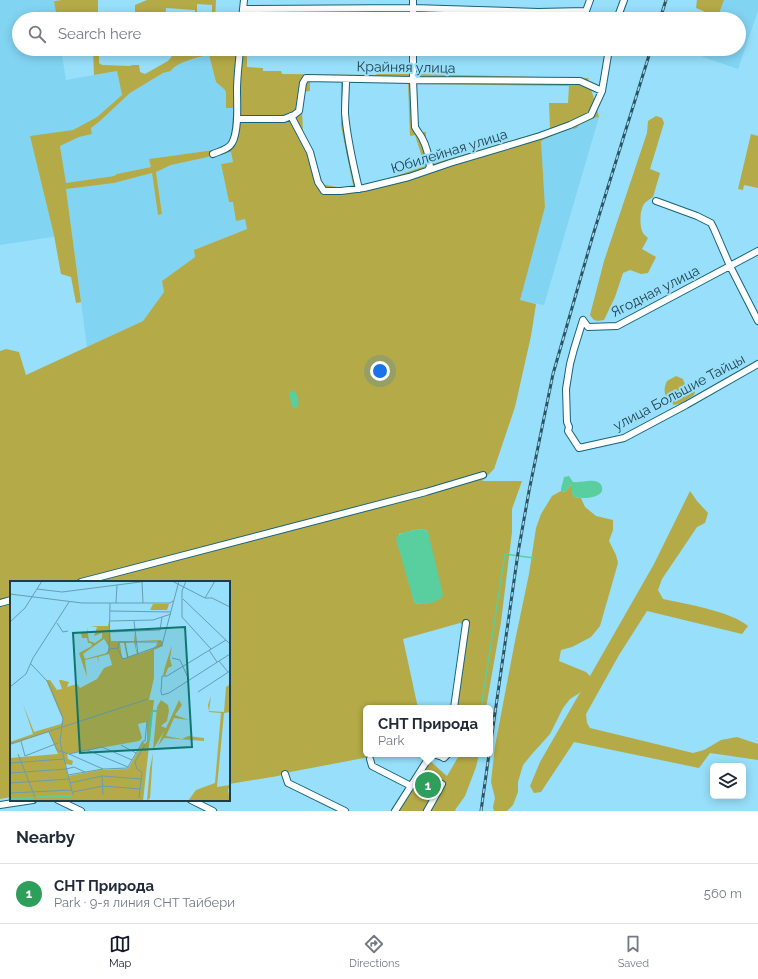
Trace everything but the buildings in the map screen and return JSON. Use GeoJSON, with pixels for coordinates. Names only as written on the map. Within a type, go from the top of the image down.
{"type":"FeatureCollection","features":[{"type":"Feature","properties":{"kind":"street"},"geometry":{"type":"LineString","coordinates":[[243,12],[244,0]]}},
{"type":"Feature","properties":{"kind":"street"},"geometry":{"type":"LineString","coordinates":[[413,0],[413,12]]}},
{"type":"Feature","properties":{"kind":"street"},"geometry":{"type":"LineString","coordinates":[[243,9],[413,8],[538,12],[586,10],[590,0]]}},
{"type":"Feature","properties":{"kind":"street"},"geometry":{"type":"LineString","coordinates":[[620,12],[624,0]]}},
{"type":"Feature","properties":{"kind":"street"},"geometry":{"type":"LineString","coordinates":[[213,154],[226,149],[232,144],[236,132],[239,56]]}},
{"type":"Feature","properties":{"kind":"street"},"geometry":{"type":"LineString","coordinates":[[413,56],[415,127],[422,137],[429,157],[430,167],[428,170]]}},
{"type":"Feature","properties":{"kind":"street","name":"Юбилейная улица"},"geometry":{"type":"LineString","coordinates":[[291,116],[310,152],[318,182],[324,191],[359,189],[408,177],[540,136],[570,125],[591,115],[602,91],[608,56]]}},
{"type":"Feature","properties":{"kind":"street","name":"Крайняя улица"},"geometry":{"type":"LineString","coordinates":[[291,116],[299,111],[303,83],[306,78],[580,81],[602,91]]}},
{"type":"Feature","properties":{"kind":"street"},"geometry":{"type":"LineString","coordinates":[[346,79],[345,113],[351,157],[359,189]]}},
{"type":"Feature","properties":{"kind":"street"},"geometry":{"type":"LineString","coordinates":[[237,119],[284,118],[291,116]]}},
{"type":"Feature","properties":{"kind":"street"},"geometry":{"type":"LineString","coordinates":[[656,202],[697,216],[710,223],[758,321]]}},
{"type":"Feature","properties":{"kind":"street","name":"Ягодная улица"},"geometry":{"type":"LineString","coordinates":[[566,389],[570,364],[583,320],[588,327],[617,326],[758,251]]}},
{"type":"Feature","properties":{"kind":"street","name":"улица Большие Тайцы"},"geometry":{"type":"LineString","coordinates":[[566,389],[568,431],[579,448],[624,438],[758,364]]}},
{"type":"Feature","properties":{"kind":"street"},"geometry":{"type":"LineString","coordinates":[[85,581],[426,492],[483,475]]}},
{"type":"Feature","properties":{"kind":"street"},"geometry":{"type":"LineString","coordinates":[[0,603],[10,600]]}},
{"type":"Feature","properties":{"kind":"street"},"geometry":{"type":"LineString","coordinates":[[454,705],[466,623]]}},
{"type":"Feature","properties":{"kind":"street"},"geometry":{"type":"LineString","coordinates":[[395,811],[429,757]]}},
{"type":"Feature","properties":{"kind":"street"},"geometry":{"type":"LineString","coordinates":[[370,759],[372,766],[411,786]]}},
{"type":"Feature","properties":{"kind":"street"},"geometry":{"type":"LineString","coordinates":[[285,774],[288,783],[345,811]]}},
{"type":"Feature","properties":{"kind":"street"},"geometry":{"type":"LineString","coordinates":[[426,811],[442,784]]}},
{"type":"Feature","properties":{"kind":"street"},"geometry":{"type":"LineString","coordinates":[[0,805],[26,801]]}},
{"type":"Feature","properties":{"kind":"street"},"geometry":{"type":"LineString","coordinates":[[60,801],[81,811]]}},
{"type":"Feature","properties":{"kind":"street"},"geometry":{"type":"LineString","coordinates":[[193,801],[213,811]]}},
{"type":"Feature","properties":{"kind":"shaded area"},"geometry":{"type":"Polygon","coordinates":[[[0,0],[54,0],[56,12],[12,12],[12,56],[62,56],[66,80],[117,71],[122,95],[97,117],[73,130],[36,136],[59,236],[0,245],[0,0]]]}},
{"type":"Feature","properties":{"kind":"shaded area"},"geometry":{"type":"Polygon","coordinates":[[[98,0],[98,12],[56,12],[54,1],[98,0]]]}},
{"type":"Feature","properties":{"kind":"shaded area"},"geometry":{"type":"Polygon","coordinates":[[[147,0],[216,0],[215,12],[212,12],[212,5],[197,4],[197,12],[195,12],[195,10],[166,8],[166,12],[135,12],[135,5],[147,0]]]}},
{"type":"Feature","properties":{"kind":"shaded area"},"geometry":{"type":"Polygon","coordinates":[[[697,0],[724,0],[720,12],[705,12],[696,8],[697,0]]]}},
{"type":"Feature","properties":{"kind":"shaded area"},"geometry":{"type":"Polygon","coordinates":[[[724,0],[758,0],[758,11],[746,46],[746,12],[720,12],[724,0]]]}},
{"type":"Feature","properties":{"kind":"shaded area"},"geometry":{"type":"Polygon","coordinates":[[[93,56],[99,56],[99,63],[102,65],[139,65],[140,72],[145,74],[168,61],[172,56],[205,56],[178,65],[171,71],[163,73],[130,93],[91,128],[92,134],[79,137],[60,146],[66,183],[114,176],[117,174],[151,167],[149,159],[221,149],[228,144],[232,138],[234,108],[226,108],[226,93],[225,90],[216,82],[209,56],[247,56],[247,67],[263,68],[263,71],[281,71],[282,74],[410,74],[411,56],[416,56],[417,74],[588,78],[599,117],[579,125],[577,128],[573,129],[572,127],[541,141],[545,207],[520,300],[536,304],[531,336],[515,407],[494,469],[482,481],[522,481],[512,509],[512,532],[501,622],[487,705],[457,705],[467,627],[460,623],[403,639],[417,705],[363,705],[363,757],[369,757],[290,772],[278,776],[230,784],[230,581],[10,581],[10,797],[0,799],[0,351],[6,349],[19,352],[26,375],[143,321],[164,292],[162,281],[195,257],[194,250],[247,229],[245,219],[236,221],[233,202],[229,202],[221,164],[233,162],[231,152],[171,165],[156,172],[162,214],[158,215],[152,173],[114,183],[66,189],[81,302],[76,303],[71,277],[61,274],[54,235],[30,136],[73,130],[97,117],[122,95],[117,71],[94,75],[93,56]],[[310,82],[310,91],[301,92],[303,131],[321,184],[342,188],[353,185],[341,126],[341,82],[310,82]],[[347,83],[346,125],[359,185],[381,181],[425,166],[415,135],[410,136],[408,83],[347,83]],[[417,84],[418,130],[426,132],[426,145],[432,164],[550,129],[549,103],[568,103],[569,86],[417,84]],[[425,529],[399,534],[414,602],[418,604],[426,604],[428,532],[425,529]]]}},
{"type":"Feature","properties":{"kind":"shaded area"},"geometry":{"type":"Polygon","coordinates":[[[209,56],[216,82],[225,90],[226,93],[226,107],[234,108],[232,138],[228,144],[221,149],[150,159],[151,167],[117,174],[114,176],[66,184],[60,146],[79,137],[92,134],[91,128],[130,93],[163,73],[170,71],[173,67],[180,63],[209,56]]]}},
{"type":"Feature","properties":{"kind":"shaded area"},"geometry":{"type":"Polygon","coordinates":[[[703,56],[742,56],[738,69],[703,56]]]}},
{"type":"Feature","properties":{"kind":"shaded area"},"geometry":{"type":"Polygon","coordinates":[[[656,116],[662,118],[664,123],[650,169],[660,173],[653,197],[644,204],[640,218],[642,230],[648,238],[642,249],[656,257],[648,273],[641,274],[630,270],[623,273],[615,297],[604,320],[599,321],[593,319],[590,315],[604,261],[647,133],[648,121],[656,116]]]}},
{"type":"Feature","properties":{"kind":"shaded area"},"geometry":{"type":"Polygon","coordinates":[[[599,117],[544,305],[519,300],[545,207],[541,141],[572,127],[577,128],[579,125],[599,117]]]}},
{"type":"Feature","properties":{"kind":"shaded area"},"geometry":{"type":"Polygon","coordinates":[[[751,134],[758,136],[758,188],[744,185],[743,190],[738,189],[751,134]]]}},
{"type":"Feature","properties":{"kind":"shaded area"},"geometry":{"type":"Polygon","coordinates":[[[231,152],[233,162],[221,164],[229,202],[233,201],[245,219],[247,229],[194,250],[195,257],[162,281],[164,292],[143,321],[87,347],[66,189],[114,183],[152,173],[158,214],[162,214],[156,172],[171,165],[231,152]]]}},
{"type":"Feature","properties":{"kind":"shaded area"},"geometry":{"type":"Polygon","coordinates":[[[676,376],[683,379],[686,385],[695,392],[694,395],[682,403],[674,405],[668,400],[665,394],[665,388],[667,381],[676,376]]]}},
{"type":"Feature","properties":{"kind":"shaded area"},"geometry":{"type":"Polygon","coordinates":[[[294,391],[297,396],[298,407],[293,408],[289,392],[294,391]]]}},
{"type":"Feature","properties":{"kind":"shaded area"},"geometry":{"type":"Polygon","coordinates":[[[569,476],[573,482],[598,482],[602,486],[602,492],[596,496],[585,498],[574,497],[571,485],[565,492],[561,491],[564,477],[569,476]]]}},
{"type":"Feature","properties":{"kind":"shaded area"},"geometry":{"type":"Polygon","coordinates":[[[571,485],[574,497],[581,498],[585,507],[596,516],[613,520],[613,530],[609,541],[618,563],[600,626],[591,637],[572,647],[561,650],[559,661],[586,672],[590,676],[654,564],[690,491],[708,513],[705,523],[697,527],[662,579],[658,590],[663,599],[719,612],[748,626],[742,634],[647,611],[619,655],[586,714],[587,723],[590,728],[693,753],[704,750],[721,740],[737,737],[758,744],[758,760],[710,753],[699,768],[574,742],[541,792],[534,793],[530,786],[540,762],[581,691],[570,699],[563,708],[550,734],[523,765],[518,782],[518,792],[513,805],[507,811],[494,811],[493,807],[495,798],[491,782],[495,746],[529,574],[536,528],[541,514],[552,496],[561,491],[565,492],[571,485]]]}},
{"type":"Feature","properties":{"kind":"shaded area"},"geometry":{"type":"Polygon","coordinates":[[[425,529],[428,532],[443,595],[440,599],[423,604],[414,602],[396,538],[405,532],[425,529]]]}},
{"type":"Feature","properties":{"kind":"shaded area"},"geometry":{"type":"Polygon","coordinates":[[[458,757],[478,757],[465,796],[455,810],[456,811],[399,811],[430,761],[447,776],[458,757]]]}},
{"type":"Feature","properties":{"kind":"waterway"},"geometry":{"type":"LineString","coordinates":[[481,705],[505,554],[534,558]]}},
{"type":"Feature","properties":{"kind":"railway"},"geometry":{"type":"LineString","coordinates":[[662,12],[666,0]]}},
{"type":"Feature","properties":{"kind":"railway"},"geometry":{"type":"LineString","coordinates":[[493,727],[518,553],[553,374],[593,235],[649,56]]}},
{"type":"Feature","properties":{"kind":"railway"},"geometry":{"type":"LineString","coordinates":[[481,811],[489,757]]}},
{"type":"Feature","properties":{"kind":"place","name":"СНТ Природа"},"geometry":{"type":"Point","coordinates":[428,785]}}]}
